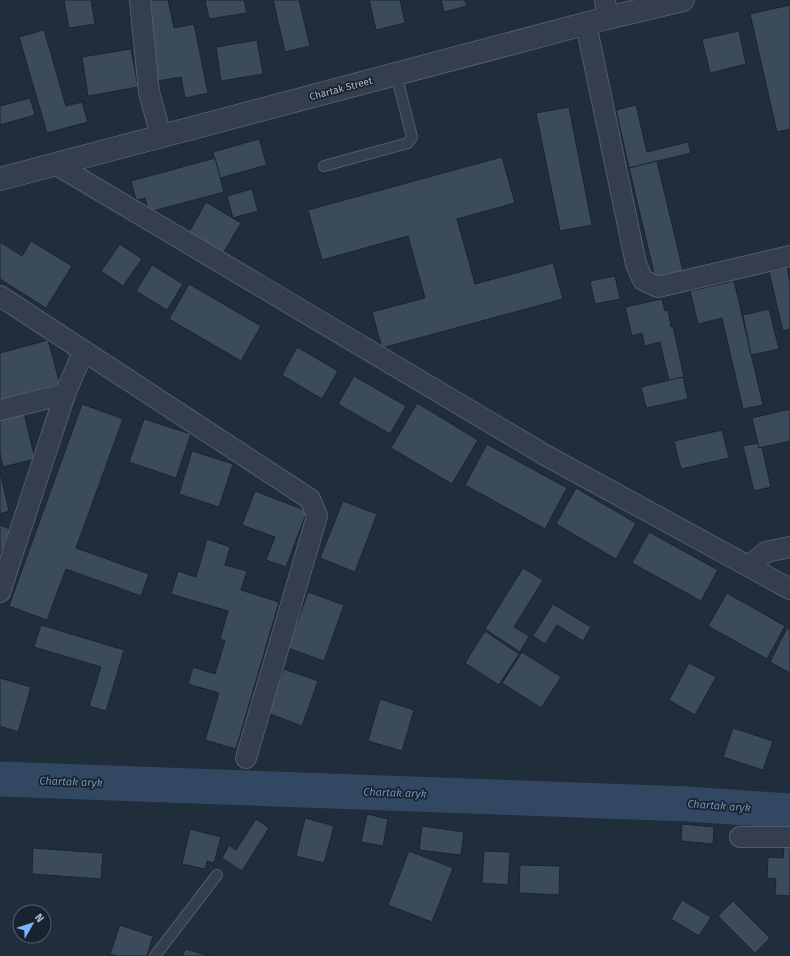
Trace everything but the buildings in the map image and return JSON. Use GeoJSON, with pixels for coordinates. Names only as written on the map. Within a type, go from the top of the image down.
{"type":"FeatureCollection","features":[{"type":"Feature","properties":{"kind":"street"},"geometry":{"type":"LineString","coordinates":[[140,0],[149,92],[161,136]]}},
{"type":"Feature","properties":{"kind":"street","name":"Chartak Street"},"geometry":{"type":"LineString","coordinates":[[0,179],[586,24],[606,9],[683,0]]}},
{"type":"Feature","properties":{"kind":"street"},"geometry":{"type":"LineString","coordinates":[[586,24],[636,264],[643,280],[658,287],[790,256]]}},
{"type":"Feature","properties":{"kind":"street"},"geometry":{"type":"LineString","coordinates":[[55,164],[545,455],[790,589]]}},
{"type":"Feature","properties":{"kind":"street"},"geometry":{"type":"LineString","coordinates":[[0,296],[83,352],[310,499],[317,516],[246,758]]}},
{"type":"Feature","properties":{"kind":"street"},"geometry":{"type":"LineString","coordinates":[[0,592],[65,394],[83,352]]}},
{"type":"Feature","properties":{"kind":"street"},"geometry":{"type":"LineString","coordinates":[[0,410],[65,394]]}},
{"type":"Feature","properties":{"kind":"street"},"geometry":{"type":"LineString","coordinates":[[749,566],[766,552],[790,547]]}},
{"type":"Feature","properties":{"kind":"street"},"geometry":{"type":"LineString","coordinates":[[740,837],[790,837]]}},
{"type":"Feature","properties":{"kind":"lane"},"geometry":{"type":"LineString","coordinates":[[324,166],[408,143],[412,137],[396,74]]}},
{"type":"Feature","properties":{"kind":"lane"},"geometry":{"type":"LineString","coordinates":[[155,956],[217,875]]}},
{"type":"Feature","properties":{"kind":"waterway","name":"Chartak aryk"},"geometry":{"type":"LineString","coordinates":[[0,779],[688,804],[790,811]]}}]}
